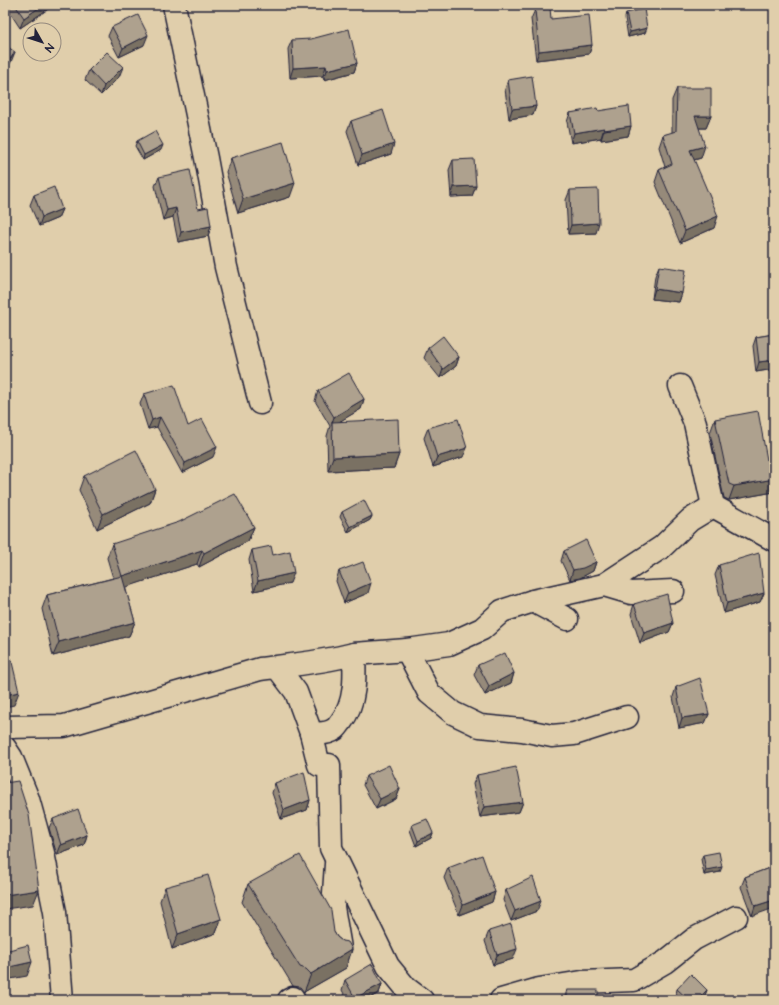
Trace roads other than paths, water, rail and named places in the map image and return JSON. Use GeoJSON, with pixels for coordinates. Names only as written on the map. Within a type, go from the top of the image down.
{"type":"FeatureCollection","features":[{"type":"Feature","properties":{"kind":"street"},"geometry":{"type":"LineString","coordinates":[[174,5],[206,158],[226,267],[260,403]]}},
{"type":"Feature","properties":{"kind":"street"},"geometry":{"type":"LineString","coordinates":[[680,386],[695,423],[713,506],[774,540]]}},
{"type":"Feature","properties":{"kind":"street"},"geometry":{"type":"LineString","coordinates":[[5,727],[64,726],[260,669],[331,660],[354,654],[407,650],[449,644],[482,630],[502,611],[533,601],[604,585],[662,547],[690,520],[713,506]]}},
{"type":"Feature","properties":{"kind":"street"},"geometry":{"type":"LineString","coordinates":[[604,585],[631,593],[673,591]]}},
{"type":"Feature","properties":{"kind":"street"},"geometry":{"type":"LineString","coordinates":[[533,601],[567,619]]}},
{"type":"Feature","properties":{"kind":"street"},"geometry":{"type":"LineString","coordinates":[[407,650],[429,693],[453,713],[480,726],[522,730],[552,736],[574,734],[627,717]]}},
{"type":"Feature","properties":{"kind":"street"},"geometry":{"type":"LineString","coordinates":[[311,733],[323,734],[335,729],[346,716],[353,697],[355,677],[354,654]]}},
{"type":"Feature","properties":{"kind":"street"},"geometry":{"type":"LineString","coordinates":[[276,667],[296,692],[311,733],[319,765],[329,765],[331,848],[336,860],[388,966],[406,988],[422,1000]]}},
{"type":"Feature","properties":{"kind":"street"},"geometry":{"type":"LineString","coordinates":[[5,748],[11,757],[28,799],[43,853],[55,912],[62,1000]]}},
{"type":"Feature","properties":{"kind":"street"},"geometry":{"type":"LineString","coordinates":[[336,860],[333,907],[340,948]]}},
{"type":"Feature","properties":{"kind":"street"},"geometry":{"type":"LineString","coordinates":[[501,1000],[539,989],[582,982],[634,980],[665,962],[694,939],[736,917]]}}]}
